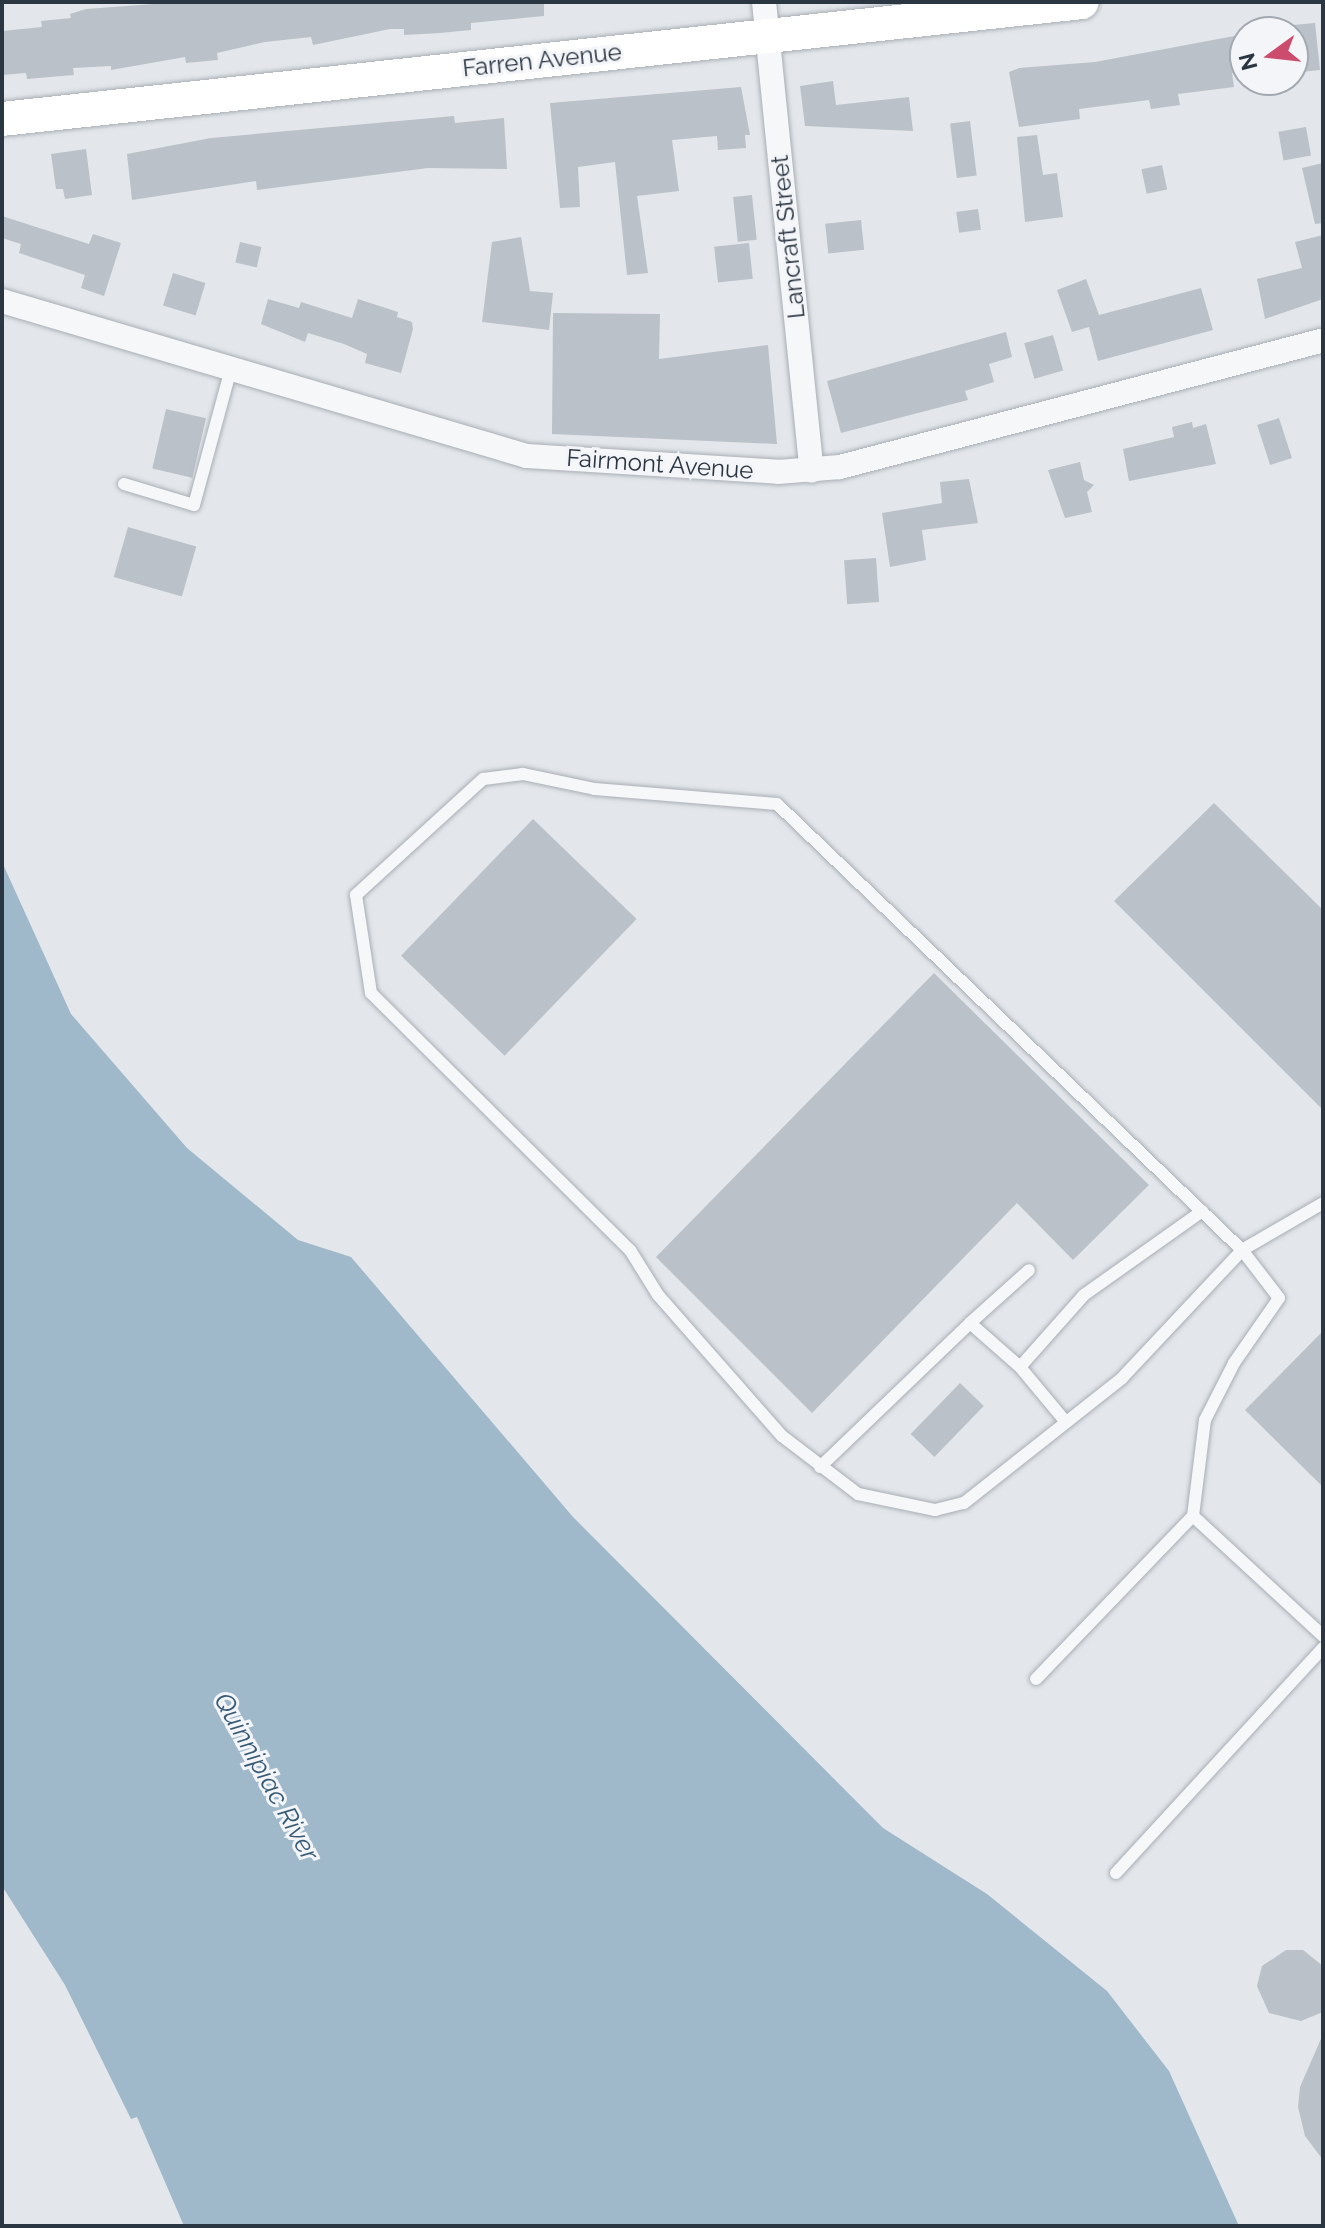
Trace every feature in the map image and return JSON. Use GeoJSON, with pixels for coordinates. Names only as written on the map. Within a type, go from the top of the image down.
{"type":"FeatureCollection","features":[{"type":"Feature","properties":{"kind":"main road","name":"Farren Avenue"},"geometry":{"type":"LineString","coordinates":[[2,119],[1082,2]]}},
{"type":"Feature","properties":{"kind":"street","name":"Lancraft Street"},"geometry":{"type":"LineString","coordinates":[[764,2],[812,471]]}},
{"type":"Feature","properties":{"kind":"street","name":"Fairmont Avenue"},"geometry":{"type":"LineString","coordinates":[[2,301],[527,456],[812,471],[1323,340]]}},
{"type":"Feature","properties":{"kind":"lane"},"geometry":{"type":"LineString","coordinates":[[124,484],[194,505],[231,369]]}},
{"type":"Feature","properties":{"kind":"lane"},"geometry":{"type":"LineString","coordinates":[[1036,1679],[1193,1516],[1205,1420],[1234,1363],[1279,1298],[1242,1250],[777,804],[595,789],[523,774],[483,779],[356,895],[371,993],[630,1250],[668,1307],[782,1436],[858,1494],[935,1510],[964,1503],[1122,1378],[1242,1250],[1323,1203]]}},
{"type":"Feature","properties":{"kind":"lane"},"geometry":{"type":"LineString","coordinates":[[1020,1367],[1084,1295],[1202,1211]]}},
{"type":"Feature","properties":{"kind":"lane"},"geometry":{"type":"LineString","coordinates":[[820,1467],[1029,1270]]}},
{"type":"Feature","properties":{"kind":"lane"},"geometry":{"type":"LineString","coordinates":[[970,1323],[1020,1367],[1065,1421]]}},
{"type":"Feature","properties":{"kind":"lane"},"geometry":{"type":"LineString","coordinates":[[1193,1516],[1323,1636]]}},
{"type":"Feature","properties":{"kind":"lane"},"geometry":{"type":"LineString","coordinates":[[1116,1873],[1323,1648]]}},
{"type":"Feature","properties":{"kind":"water","name":"Quinnipiac River"},"geometry":{"type":"Polygon","coordinates":[[[2,862],[71,1014],[187,1148],[298,1240],[351,1257],[573,1517],[883,1828],[987,1894],[1107,1991],[1169,2071],[1239,2226],[184,2226],[137,2117],[131,2119],[65,1985],[2,1886],[2,862]]]}},
{"type":"Feature","properties":{"kind":"building"},"geometry":{"type":"Polygon","coordinates":[[[180,2],[544,2],[544,16],[471,23],[471,30],[440,33],[404,35],[404,29],[390,29],[313,45],[311,37],[265,42],[217,53],[218,60],[186,63],[185,57],[111,70],[111,66],[73,68],[74,75],[27,79],[26,73],[2,75],[2,31],[42,27],[41,21],[71,18],[70,14],[86,9],[180,2]]]}},
{"type":"Feature","properties":{"kind":"building"},"geometry":{"type":"Polygon","coordinates":[[[1315,23],[1320,70],[1309,71],[1309,24],[1315,23]]]}},
{"type":"Feature","properties":{"kind":"building"},"geometry":{"type":"Polygon","coordinates":[[[1229,37],[1229,88],[1178,94],[1180,105],[1151,109],[1149,100],[1079,109],[1080,119],[1019,127],[1009,72],[1019,68],[1095,62],[1229,37]]]}},
{"type":"Feature","properties":{"kind":"building"},"geometry":{"type":"Polygon","coordinates":[[[833,81],[836,105],[909,97],[913,131],[805,126],[800,86],[833,81]]]}},
{"type":"Feature","properties":{"kind":"building"},"geometry":{"type":"Polygon","coordinates":[[[741,87],[750,135],[745,135],[746,148],[718,150],[717,136],[672,140],[679,191],[637,196],[648,273],[627,275],[615,162],[578,167],[580,207],[560,208],[550,103],[741,87]]]}},
{"type":"Feature","properties":{"kind":"building"},"geometry":{"type":"Polygon","coordinates":[[[454,116],[455,123],[504,118],[507,169],[428,168],[257,190],[256,181],[132,200],[127,154],[211,138],[454,116]]]}},
{"type":"Feature","properties":{"kind":"building"},"geometry":{"type":"Polygon","coordinates":[[[970,121],[977,176],[957,178],[950,123],[970,121]]]}},
{"type":"Feature","properties":{"kind":"building"},"geometry":{"type":"Polygon","coordinates":[[[1306,127],[1311,156],[1283,160],[1278,132],[1306,127]]]}},
{"type":"Feature","properties":{"kind":"building"},"geometry":{"type":"Polygon","coordinates":[[[1037,135],[1043,175],[1057,173],[1063,217],[1025,222],[1017,137],[1037,135]]]}},
{"type":"Feature","properties":{"kind":"building"},"geometry":{"type":"Polygon","coordinates":[[[86,149],[92,195],[65,199],[63,189],[56,189],[51,154],[86,149]]]}},
{"type":"Feature","properties":{"kind":"building"},"geometry":{"type":"Polygon","coordinates":[[[1323,163],[1323,223],[1315,224],[1302,168],[1323,163]]]}},
{"type":"Feature","properties":{"kind":"building"},"geometry":{"type":"Polygon","coordinates":[[[1162,165],[1167,189],[1147,194],[1141,169],[1162,165]]]}},
{"type":"Feature","properties":{"kind":"building"},"geometry":{"type":"Polygon","coordinates":[[[752,195],[757,240],[738,242],[733,197],[752,195]]]}},
{"type":"Feature","properties":{"kind":"building"},"geometry":{"type":"Polygon","coordinates":[[[978,209],[981,230],[959,233],[956,212],[978,209]]]}},
{"type":"Feature","properties":{"kind":"building"},"geometry":{"type":"Polygon","coordinates":[[[2,216],[89,244],[93,234],[121,243],[104,296],[81,288],[85,275],[19,253],[21,244],[2,238],[2,216]]]}},
{"type":"Feature","properties":{"kind":"building"},"geometry":{"type":"Polygon","coordinates":[[[861,220],[864,250],[828,254],[825,224],[861,220]]]}},
{"type":"Feature","properties":{"kind":"building"},"geometry":{"type":"Polygon","coordinates":[[[1323,235],[1323,299],[1265,319],[1257,279],[1302,268],[1295,242],[1323,235]]]}},
{"type":"Feature","properties":{"kind":"building"},"geometry":{"type":"Polygon","coordinates":[[[521,237],[530,291],[553,293],[549,330],[482,322],[492,242],[521,237]]]}},
{"type":"Feature","properties":{"kind":"building"},"geometry":{"type":"Polygon","coordinates":[[[240,242],[261,247],[257,267],[235,262],[240,242]]]}},
{"type":"Feature","properties":{"kind":"building"},"geometry":{"type":"Polygon","coordinates":[[[749,243],[753,279],[718,282],[714,247],[749,243]]]}},
{"type":"Feature","properties":{"kind":"building"},"geometry":{"type":"Polygon","coordinates":[[[173,273],[206,283],[196,315],[163,306],[173,273]]]}},
{"type":"Feature","properties":{"kind":"building"},"geometry":{"type":"Polygon","coordinates":[[[1086,279],[1099,315],[1201,288],[1213,330],[1098,361],[1089,327],[1072,332],[1057,290],[1086,279]]]}},
{"type":"Feature","properties":{"kind":"building"},"geometry":{"type":"Polygon","coordinates":[[[268,299],[299,308],[301,302],[352,318],[358,299],[398,312],[397,317],[412,322],[413,329],[401,373],[365,363],[367,354],[344,344],[308,333],[305,342],[261,324],[268,299]]]}},
{"type":"Feature","properties":{"kind":"building"},"geometry":{"type":"Polygon","coordinates":[[[553,313],[660,314],[659,359],[768,345],[777,444],[552,434],[553,313]]]}},
{"type":"Feature","properties":{"kind":"building"},"geometry":{"type":"Polygon","coordinates":[[[1006,332],[1012,357],[989,364],[994,382],[965,391],[968,400],[841,433],[827,381],[1006,332]]]}},
{"type":"Feature","properties":{"kind":"building"},"geometry":{"type":"Polygon","coordinates":[[[1053,335],[1063,371],[1034,379],[1024,343],[1053,335]]]}},
{"type":"Feature","properties":{"kind":"building"},"geometry":{"type":"Polygon","coordinates":[[[166,409],[206,418],[192,478],[152,468],[166,409]]]}},
{"type":"Feature","properties":{"kind":"building"},"geometry":{"type":"Polygon","coordinates":[[[1279,418],[1292,458],[1270,465],[1257,425],[1279,418]]]}},
{"type":"Feature","properties":{"kind":"building"},"geometry":{"type":"Polygon","coordinates":[[[1192,422],[1193,428],[1206,424],[1216,464],[1129,481],[1123,449],[1174,437],[1172,427],[1192,422]]]}},
{"type":"Feature","properties":{"kind":"building"},"geometry":{"type":"Polygon","coordinates":[[[1080,462],[1084,480],[1094,485],[1087,492],[1092,512],[1065,518],[1048,470],[1080,462]]]}},
{"type":"Feature","properties":{"kind":"building"},"geometry":{"type":"Polygon","coordinates":[[[969,479],[978,523],[922,530],[926,560],[890,567],[882,513],[942,503],[940,482],[969,479]]]}},
{"type":"Feature","properties":{"kind":"building"},"geometry":{"type":"Polygon","coordinates":[[[128,527],[196,547],[182,597],[114,577],[128,527]]]}},
{"type":"Feature","properties":{"kind":"building"},"geometry":{"type":"Polygon","coordinates":[[[876,558],[879,602],[847,604],[844,560],[876,558]]]}},
{"type":"Feature","properties":{"kind":"building"},"geometry":{"type":"Polygon","coordinates":[[[1214,803],[1323,910],[1323,1110],[1114,901],[1214,803]]]}},
{"type":"Feature","properties":{"kind":"building"},"geometry":{"type":"Polygon","coordinates":[[[533,819],[637,919],[505,1056],[401,956],[533,819]]]}},
{"type":"Feature","properties":{"kind":"building"},"geometry":{"type":"Polygon","coordinates":[[[934,973],[1149,1185],[1073,1260],[1017,1203],[812,1413],[656,1257],[934,973]]]}},
{"type":"Feature","properties":{"kind":"building"},"geometry":{"type":"Polygon","coordinates":[[[1323,1331],[1323,1487],[1245,1410],[1323,1331]]]}},
{"type":"Feature","properties":{"kind":"building"},"geometry":{"type":"Polygon","coordinates":[[[960,1383],[984,1406],[934,1457],[911,1434],[960,1383]]]}},
{"type":"Feature","properties":{"kind":"building"},"geometry":{"type":"Polygon","coordinates":[[[1286,1950],[1303,1950],[1323,1966],[1323,2012],[1301,2021],[1269,2013],[1257,1986],[1262,1966],[1286,1950]]]}},
{"type":"Feature","properties":{"kind":"building"},"geometry":{"type":"Polygon","coordinates":[[[1323,2034],[1323,2160],[1305,2136],[1298,2107],[1300,2087],[1323,2034]]]}}]}
